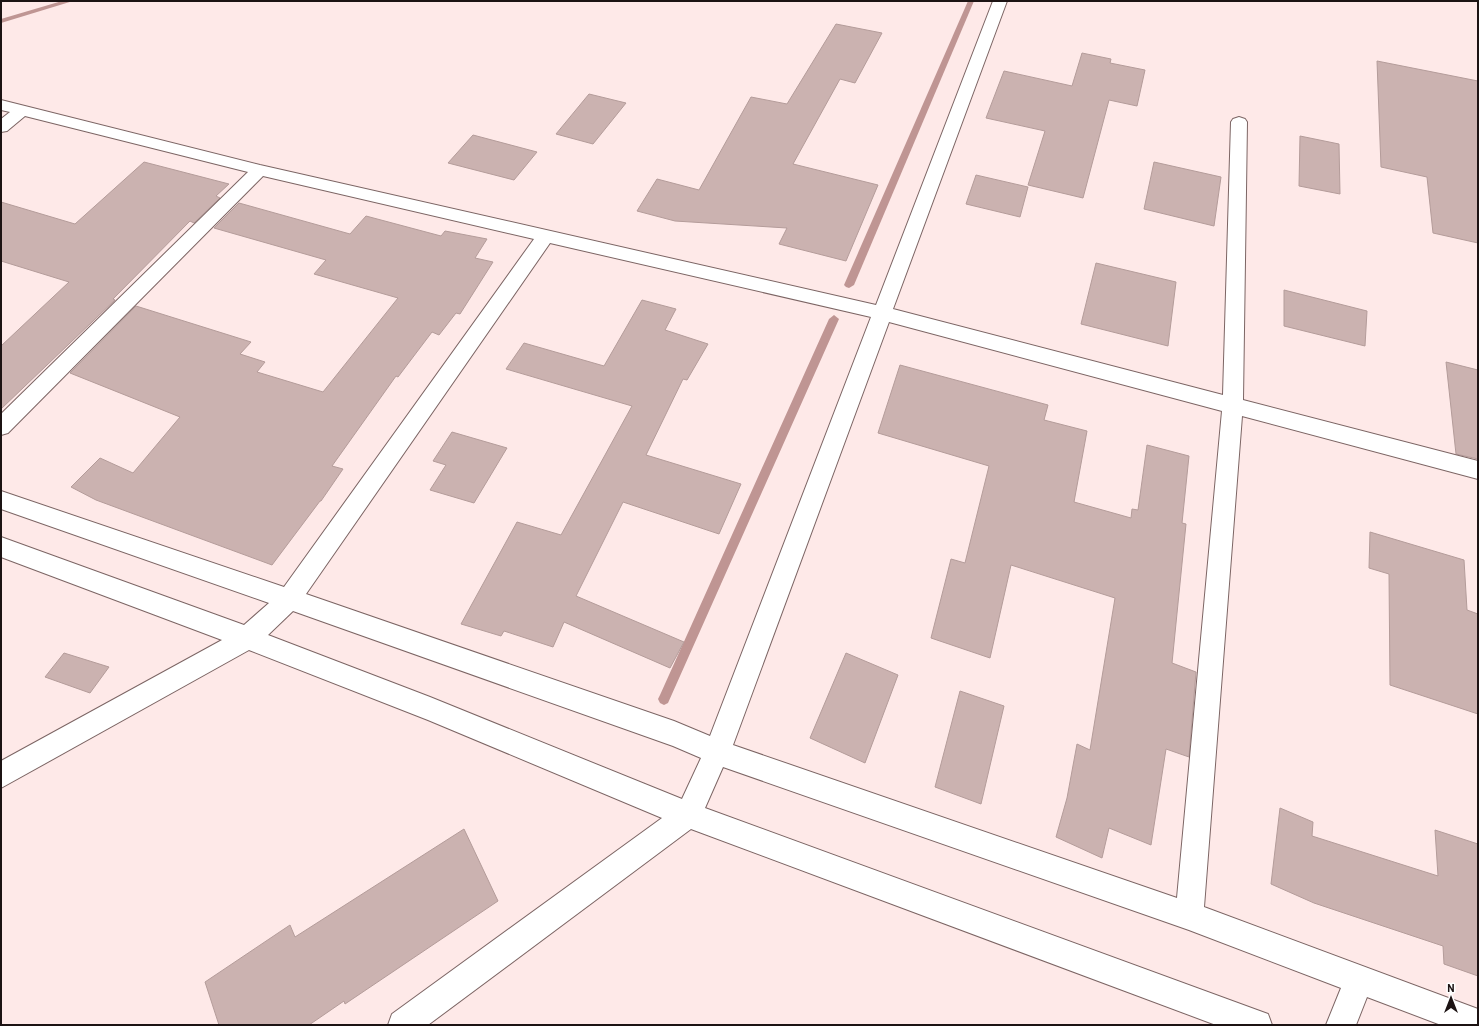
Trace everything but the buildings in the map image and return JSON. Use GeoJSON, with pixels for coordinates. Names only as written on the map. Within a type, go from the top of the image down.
{"type":"FeatureCollection","features":[{"type":"Feature","properties":{"kind":"street"},"geometry":{"type":"LineString","coordinates":[[403,1025],[688,815],[717,752],[1000,1]]}},
{"type":"Feature","properties":{"kind":"street"},"geometry":{"type":"LineString","coordinates":[[1,105],[260,170],[882,313],[1478,470]]}},
{"type":"Feature","properties":{"kind":"street"},"geometry":{"type":"LineString","coordinates":[[1,127],[22,110]]}},
{"type":"Feature","properties":{"kind":"street"},"geometry":{"type":"LineString","coordinates":[[1190,916],[1233,405],[1239,122]]}},
{"type":"Feature","properties":{"kind":"street"},"geometry":{"type":"LineString","coordinates":[[1,427],[260,170]]}},
{"type":"Feature","properties":{"kind":"street"},"geometry":{"type":"LineString","coordinates":[[1,776],[248,638],[289,599],[546,236]]}},
{"type":"Feature","properties":{"kind":"street"},"geometry":{"type":"LineString","coordinates":[[1,500],[289,599],[674,734],[717,752],[1190,916],[1478,1024]]}},
{"type":"Feature","properties":{"kind":"street"},"geometry":{"type":"LineString","coordinates":[[1,547],[248,638],[430,709],[688,815],[1257,1025]]}},
{"type":"Feature","properties":{"kind":"street"},"geometry":{"type":"LineString","coordinates":[[1341,1025],[1359,980]]}},
{"type":"Feature","properties":{"kind":"waterway"},"geometry":{"type":"LineString","coordinates":[[1,21],[70,1]]}},
{"type":"Feature","properties":{"kind":"waterway"},"geometry":{"type":"LineString","coordinates":[[849,285],[971,1]]}},
{"type":"Feature","properties":{"kind":"waterway"},"geometry":{"type":"LineString","coordinates":[[664,699],[834,319]]}}]}
